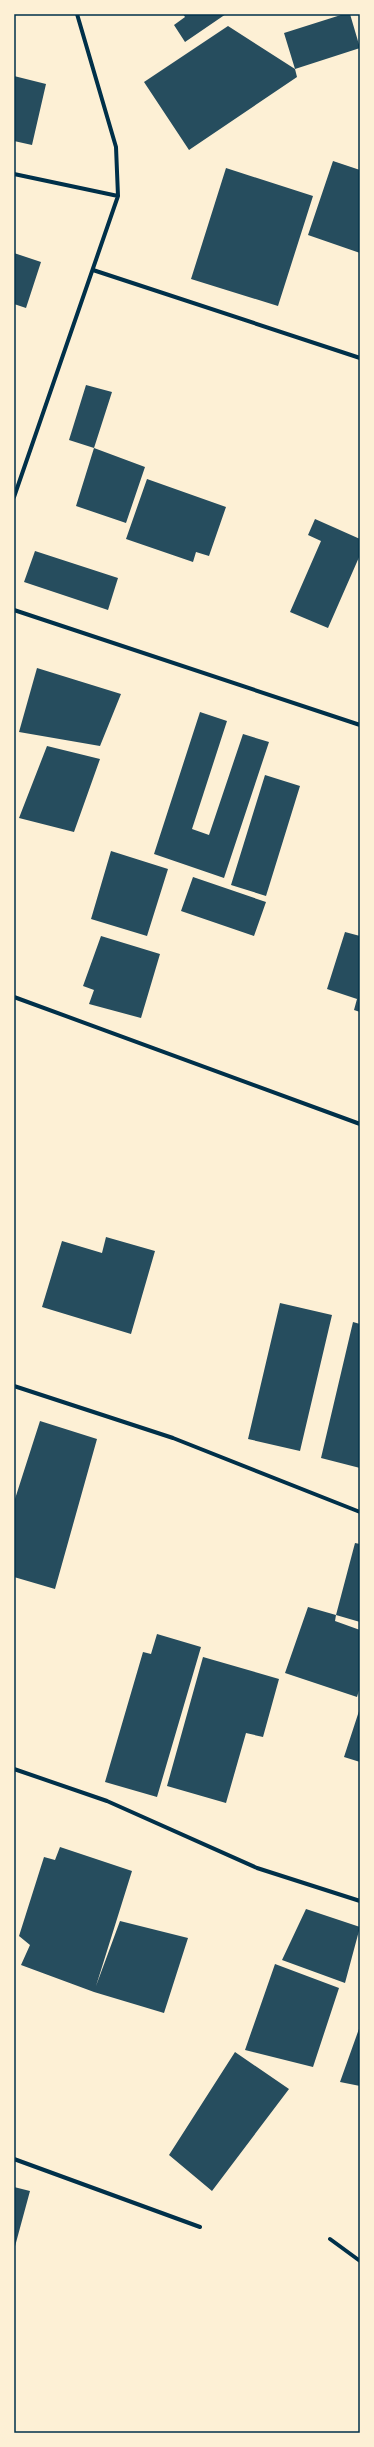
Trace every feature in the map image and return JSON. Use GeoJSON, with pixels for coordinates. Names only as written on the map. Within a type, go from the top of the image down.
{"type":"FeatureCollection","features":[{"type":"Feature","properties":{"kind":"street"},"geometry":{"type":"LineString","coordinates":[[14,497],[118,196],[116,147],[77,14]]}},
{"type":"Feature","properties":{"kind":"street"},"geometry":{"type":"LineString","coordinates":[[14,174],[118,196]]}},
{"type":"Feature","properties":{"kind":"street"},"geometry":{"type":"LineString","coordinates":[[93,270],[360,358]]}},
{"type":"Feature","properties":{"kind":"street"},"geometry":{"type":"LineString","coordinates":[[14,610],[360,725]]}},
{"type":"Feature","properties":{"kind":"street"},"geometry":{"type":"LineString","coordinates":[[14,997],[360,1124]]}},
{"type":"Feature","properties":{"kind":"street"},"geometry":{"type":"LineString","coordinates":[[14,1386],[173,1438],[360,1512]]}},
{"type":"Feature","properties":{"kind":"street"},"geometry":{"type":"LineString","coordinates":[[14,1770],[107,1801],[258,1868],[360,1901]]}},
{"type":"Feature","properties":{"kind":"street"},"geometry":{"type":"LineString","coordinates":[[14,2159],[200,2227]]}},
{"type":"Feature","properties":{"kind":"street"},"geometry":{"type":"LineString","coordinates":[[330,2239],[360,2261]]}},
{"type":"Feature","properties":{"kind":"building"},"geometry":{"type":"Polygon","coordinates":[[[183,14],[226,14],[185,42],[174,25],[185,17],[183,14]]]}},
{"type":"Feature","properties":{"kind":"building"},"geometry":{"type":"Polygon","coordinates":[[[344,14],[350,14],[360,48],[295,69],[284,33],[344,14]]]}},
{"type":"Feature","properties":{"kind":"building"},"geometry":{"type":"Polygon","coordinates":[[[228,26],[295,69],[297,77],[189,150],[144,82],[228,26]]]}},
{"type":"Feature","properties":{"kind":"building"},"geometry":{"type":"Polygon","coordinates":[[[14,76],[46,84],[32,145],[14,141],[14,76]]]}},
{"type":"Feature","properties":{"kind":"building"},"geometry":{"type":"Polygon","coordinates":[[[333,161],[360,170],[360,253],[308,235],[333,161]]]}},
{"type":"Feature","properties":{"kind":"building"},"geometry":{"type":"Polygon","coordinates":[[[226,168],[313,196],[278,306],[191,279],[226,168]]]}},
{"type":"Feature","properties":{"kind":"building"},"geometry":{"type":"Polygon","coordinates":[[[14,253],[41,262],[26,308],[14,304],[14,253]]]}},
{"type":"Feature","properties":{"kind":"building"},"geometry":{"type":"Polygon","coordinates":[[[86,385],[112,392],[94,448],[69,440],[86,385]]]}},
{"type":"Feature","properties":{"kind":"building"},"geometry":{"type":"Polygon","coordinates":[[[94,448],[145,467],[126,523],[76,506],[94,448]]]}},
{"type":"Feature","properties":{"kind":"building"},"geometry":{"type":"Polygon","coordinates":[[[147,479],[226,507],[209,556],[196,552],[193,562],[126,539],[147,479]]]}},
{"type":"Feature","properties":{"kind":"building"},"geometry":{"type":"Polygon","coordinates":[[[315,519],[360,539],[360,555],[328,628],[290,612],[321,541],[308,535],[315,519]]]}},
{"type":"Feature","properties":{"kind":"building"},"geometry":{"type":"Polygon","coordinates":[[[35,551],[118,578],[108,610],[24,582],[35,551]]]}},
{"type":"Feature","properties":{"kind":"building"},"geometry":{"type":"Polygon","coordinates":[[[37,668],[121,694],[100,746],[19,732],[37,668]]]}},
{"type":"Feature","properties":{"kind":"building"},"geometry":{"type":"Polygon","coordinates":[[[200,712],[227,721],[192,829],[209,835],[243,734],[269,742],[224,878],[154,854],[200,712]]]}},
{"type":"Feature","properties":{"kind":"building"},"geometry":{"type":"Polygon","coordinates":[[[47,746],[100,759],[74,832],[19,818],[47,746]]]}},
{"type":"Feature","properties":{"kind":"building"},"geometry":{"type":"Polygon","coordinates":[[[265,775],[300,786],[266,896],[231,885],[265,775]]]}},
{"type":"Feature","properties":{"kind":"building"},"geometry":{"type":"Polygon","coordinates":[[[111,851],[168,869],[147,936],[91,919],[111,851]]]}},
{"type":"Feature","properties":{"kind":"building"},"geometry":{"type":"Polygon","coordinates":[[[193,877],[266,902],[254,936],[181,911],[193,877]]]}},
{"type":"Feature","properties":{"kind":"building"},"geometry":{"type":"Polygon","coordinates":[[[345,932],[360,936],[360,1012],[354,1010],[357,999],[327,989],[345,932]]]}},
{"type":"Feature","properties":{"kind":"building"},"geometry":{"type":"Polygon","coordinates":[[[101,936],[160,954],[141,1018],[89,1004],[94,990],[83,986],[101,936]]]}},
{"type":"Feature","properties":{"kind":"building"},"geometry":{"type":"Polygon","coordinates":[[[106,1237],[155,1251],[131,1334],[42,1307],[62,1241],[102,1253],[106,1237]]]}},
{"type":"Feature","properties":{"kind":"building"},"geometry":{"type":"Polygon","coordinates":[[[280,1303],[332,1315],[300,1451],[248,1439],[280,1303]]]}},
{"type":"Feature","properties":{"kind":"building"},"geometry":{"type":"Polygon","coordinates":[[[353,1322],[360,1324],[360,1468],[321,1458],[353,1322]]]}},
{"type":"Feature","properties":{"kind":"building"},"geometry":{"type":"Polygon","coordinates":[[[40,1421],[97,1439],[55,1589],[14,1577],[14,1502],[40,1421]]]}},
{"type":"Feature","properties":{"kind":"building"},"geometry":{"type":"Polygon","coordinates":[[[355,1543],[360,1544],[360,1622],[336,1615],[355,1543]]]}},
{"type":"Feature","properties":{"kind":"building"},"geometry":{"type":"Polygon","coordinates":[[[308,1607],[336,1615],[335,1621],[360,1630],[360,1687],[357,1697],[285,1673],[308,1607]]]}},
{"type":"Feature","properties":{"kind":"building"},"geometry":{"type":"Polygon","coordinates":[[[157,1634],[201,1647],[157,1797],[105,1782],[143,1652],[151,1654],[157,1634]]]}},
{"type":"Feature","properties":{"kind":"building"},"geometry":{"type":"Polygon","coordinates":[[[203,1657],[279,1679],[263,1737],[246,1733],[226,1803],[167,1786],[203,1657]]]}},
{"type":"Feature","properties":{"kind":"building"},"geometry":{"type":"Polygon","coordinates":[[[360,1708],[360,1762],[344,1757],[360,1708]]]}},
{"type":"Feature","properties":{"kind":"building"},"geometry":{"type":"Polygon","coordinates":[[[60,1847],[132,1871],[96,1986],[120,1921],[188,1938],[164,2013],[94,1992],[21,1965],[30,1945],[19,1936],[44,1857],[55,1860],[60,1847]]]}},
{"type":"Feature","properties":{"kind":"building"},"geometry":{"type":"Polygon","coordinates":[[[306,1909],[360,1927],[345,1983],[282,1960],[306,1909]]]}},
{"type":"Feature","properties":{"kind":"building"},"geometry":{"type":"Polygon","coordinates":[[[275,1964],[339,1988],[313,2067],[245,2050],[275,1964]]]}},
{"type":"Feature","properties":{"kind":"building"},"geometry":{"type":"Polygon","coordinates":[[[360,2026],[360,2086],[340,2082],[360,2026]]]}},
{"type":"Feature","properties":{"kind":"building"},"geometry":{"type":"Polygon","coordinates":[[[235,2052],[289,2089],[212,2191],[169,2155],[235,2052]]]}},
{"type":"Feature","properties":{"kind":"building"},"geometry":{"type":"Polygon","coordinates":[[[14,2187],[30,2191],[14,2250],[14,2187]]]}}]}
